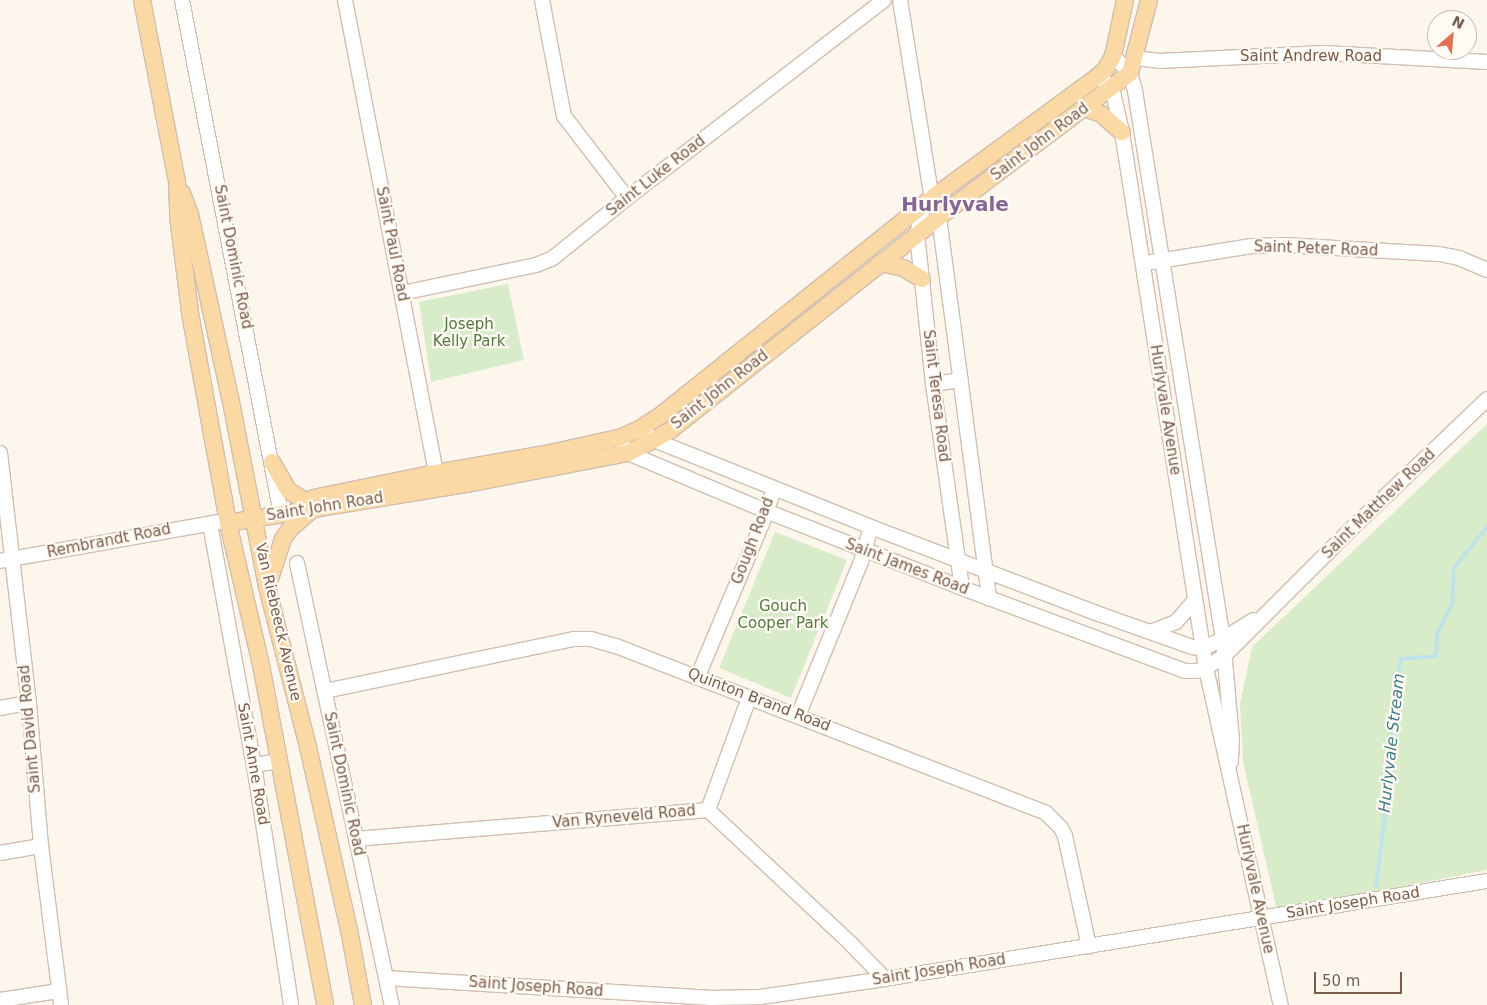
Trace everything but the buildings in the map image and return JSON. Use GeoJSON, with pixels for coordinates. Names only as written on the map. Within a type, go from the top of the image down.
{"type":"FeatureCollection","features":[{"type":"Feature","properties":{"kind":"main road","name":"Van Riebeeck Avenue"},"geometry":{"type":"LineString","coordinates":[[142,0],[177,181],[178,216],[190,313],[221,521],[261,665],[325,1005]]}},
{"type":"Feature","properties":{"kind":"main road"},"geometry":{"type":"LineString","coordinates":[[1130,74],[1149,0]]}},
{"type":"Feature","properties":{"kind":"main road"},"geometry":{"type":"LineString","coordinates":[[1098,76],[1105,70],[1113,56],[1123,7]]}},
{"type":"Feature","properties":{"kind":"main road"},"geometry":{"type":"LineString","coordinates":[[1073,94],[1102,60],[1123,7]]}},
{"type":"Feature","properties":{"kind":"main road","name":"Saint John Road"},"geometry":{"type":"LineString","coordinates":[[221,521],[438,480],[628,453],[672,429],[917,234],[1130,74]]}},
{"type":"Feature","properties":{"kind":"main road","name":"Saint John Road"},"geometry":{"type":"LineString","coordinates":[[438,480],[618,438],[641,428],[661,415],[933,199],[1098,76]]}},
{"type":"Feature","properties":{"kind":"main road"},"geometry":{"type":"LineString","coordinates":[[1084,108],[1101,114],[1122,132]]}},
{"type":"Feature","properties":{"kind":"main road","name":"Van Riebeeck Avenue"},"geometry":{"type":"LineString","coordinates":[[177,181],[190,214],[268,587],[308,747],[350,934],[363,1005]]}},
{"type":"Feature","properties":{"kind":"main road"},"geometry":{"type":"LineString","coordinates":[[880,263],[903,268],[922,279]]}},
{"type":"Feature","properties":{"kind":"main road"},"geometry":{"type":"LineString","coordinates":[[268,587],[283,539],[309,504],[289,491],[272,462]]}},
{"type":"Feature","properties":{"kind":"street","name":"Saint Dominic Road"},"geometry":{"type":"LineString","coordinates":[[182,0],[280,509]]}},
{"type":"Feature","properties":{"kind":"street","name":"Saint Paul Road"},"geometry":{"type":"LineString","coordinates":[[345,0],[438,480]]}},
{"type":"Feature","properties":{"kind":"street"},"geometry":{"type":"LineString","coordinates":[[542,0],[564,116],[627,198]]}},
{"type":"Feature","properties":{"kind":"street","name":"Saint Luke Road"},"geometry":{"type":"LineString","coordinates":[[402,292],[548,261],[884,0]]}},
{"type":"Feature","properties":{"kind":"street","name":"Saint Teresa Road"},"geometry":{"type":"LineString","coordinates":[[900,0],[933,199],[939,217],[989,599]]}},
{"type":"Feature","properties":{"kind":"street","name":"Saint Andrew Road"},"geometry":{"type":"LineString","coordinates":[[1135,58],[1159,61],[1324,53],[1487,62]]}},
{"type":"Feature","properties":{"kind":"street","name":"Hurlyvale Avenue"},"geometry":{"type":"LineString","coordinates":[[1113,56],[1130,74],[1135,91],[1223,639],[1232,740],[1231,772]]}},
{"type":"Feature","properties":{"kind":"street"},"geometry":{"type":"LineString","coordinates":[[1098,76],[1112,88]]}},
{"type":"Feature","properties":{"kind":"street","name":"Hurlyvale Avenue"},"geometry":{"type":"LineString","coordinates":[[1112,88],[1122,132],[1194,601],[1210,691],[1221,741],[1231,772],[1281,1005]]}},
{"type":"Feature","properties":{"kind":"street","name":"Saint Teresa Road"},"geometry":{"type":"LineString","coordinates":[[933,199],[917,234],[933,384],[962,588]]}},
{"type":"Feature","properties":{"kind":"street","name":"Saint Peter Road"},"geometry":{"type":"LineString","coordinates":[[1143,263],[1252,246],[1284,245],[1439,254],[1459,258],[1487,270]]}},
{"type":"Feature","properties":{"kind":"street"},"geometry":{"type":"LineString","coordinates":[[933,384],[961,380]]}},
{"type":"Feature","properties":{"kind":"street","name":"Saint Matthew Road"},"geometry":{"type":"LineString","coordinates":[[1206,668],[1225,655],[1348,532],[1487,399]]}},
{"type":"Feature","properties":{"kind":"street","name":"Saint James Road"},"geometry":{"type":"LineString","coordinates":[[641,428],[654,440],[871,527],[1150,632],[1192,647],[1203,648]]}},
{"type":"Feature","properties":{"kind":"street"},"geometry":{"type":"LineString","coordinates":[[618,438],[628,453]]}},
{"type":"Feature","properties":{"kind":"street","name":"Saint David Road"},"geometry":{"type":"LineString","coordinates":[[0,453],[6,560],[29,703],[41,846],[61,1005]]}},
{"type":"Feature","properties":{"kind":"street","name":"Saint James Road"},"geometry":{"type":"LineString","coordinates":[[628,453],[864,550],[1185,672],[1196,677],[1210,691]]}},
{"type":"Feature","properties":{"kind":"street","name":"Gough Road"},"geometry":{"type":"LineString","coordinates":[[698,676],[774,489]]}},
{"type":"Feature","properties":{"kind":"street","name":"Rembrandt Road"},"geometry":{"type":"LineString","coordinates":[[6,560],[221,521]]}},
{"type":"Feature","properties":{"kind":"street","name":"Saint Anne Road"},"geometry":{"type":"LineString","coordinates":[[221,521],[254,765],[292,1005]]}},
{"type":"Feature","properties":{"kind":"street"},"geometry":{"type":"LineString","coordinates":[[798,716],[861,562],[871,527]]}},
{"type":"Feature","properties":{"kind":"street","name":"Saint Dominic Road"},"geometry":{"type":"LineString","coordinates":[[297,563],[392,1005]]}},
{"type":"Feature","properties":{"kind":"street"},"geometry":{"type":"LineString","coordinates":[[1150,632],[1176,622],[1194,601]]}},
{"type":"Feature","properties":{"kind":"street","name":"Saint Matthew Road"},"geometry":{"type":"LineString","coordinates":[[1203,648],[1223,639],[1271,610]]}},
{"type":"Feature","properties":{"kind":"street","name":"Quinton Brand Road"},"geometry":{"type":"LineString","coordinates":[[325,691],[573,639],[592,639],[616,646],[698,676],[749,698],[1046,813],[1061,828],[1065,836],[1089,946]]}},
{"type":"Feature","properties":{"kind":"street"},"geometry":{"type":"LineString","coordinates":[[1185,672],[1206,668]]}},
{"type":"Feature","properties":{"kind":"street"},"geometry":{"type":"LineString","coordinates":[[708,810],[749,698]]}},
{"type":"Feature","properties":{"kind":"street"},"geometry":{"type":"LineString","coordinates":[[0,708],[29,703]]}},
{"type":"Feature","properties":{"kind":"street"},"geometry":{"type":"LineString","coordinates":[[254,765],[279,761]]}},
{"type":"Feature","properties":{"kind":"street","name":"Van Ryneveld Road"},"geometry":{"type":"LineString","coordinates":[[356,839],[708,810],[851,944],[884,979]]}},
{"type":"Feature","properties":{"kind":"street"},"geometry":{"type":"LineString","coordinates":[[0,852],[41,846]]}},
{"type":"Feature","properties":{"kind":"street","name":"Saint Joseph Road"},"geometry":{"type":"LineString","coordinates":[[386,978],[731,999],[760,997],[884,979],[1487,881]]}},
{"type":"Feature","properties":{"kind":"street"},"geometry":{"type":"LineString","coordinates":[[0,1000],[59,991]]}},
{"type":"Feature","properties":{"kind":"green space","name":"Joseph Kelly Park"},"geometry":{"type":"Polygon","coordinates":[[[508,284],[524,360],[431,382],[419,302],[508,284]]]}},
{"type":"Feature","properties":{"kind":"green space"},"geometry":{"type":"Polygon","coordinates":[[[1487,424],[1487,870],[1277,911],[1243,761],[1240,704],[1252,647],[1487,424]]]}},
{"type":"Feature","properties":{"kind":"green space","name":"Gouch Cooper Park"},"geometry":{"type":"Polygon","coordinates":[[[775,532],[847,560],[791,698],[719,668],[775,532]]]}},
{"type":"Feature","properties":{"kind":"waterway","name":"Hurlyvale Stream"},"geometry":{"type":"LineString","coordinates":[[1376,886],[1390,776],[1395,687],[1401,659],[1436,656],[1437,634],[1452,605],[1454,568],[1487,527]]}},
{"type":"Feature","properties":{"kind":"district","name":"Hurlyvale"},"geometry":{"type":"Point","coordinates":[955,204]}}]}
